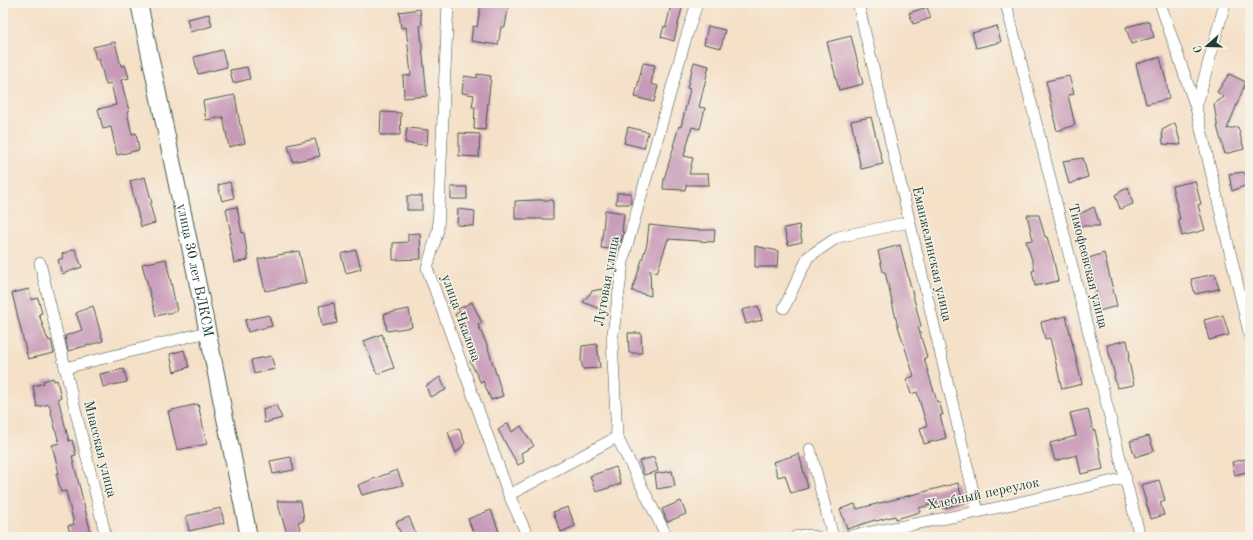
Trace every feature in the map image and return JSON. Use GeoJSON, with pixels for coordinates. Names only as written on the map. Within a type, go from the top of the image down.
{"type":"FeatureCollection","features":[{"type":"Feature","properties":{"kind":"main road","name":"улица 30 лет ВЛКСМ"},"geometry":{"type":"LineString","coordinates":[[139,3],[248,537]]}},
{"type":"Feature","properties":{"kind":"street","name":"улица Чкалова"},"geometry":{"type":"LineString","coordinates":[[448,3],[438,230],[427,268],[509,495],[528,537]]}},
{"type":"Feature","properties":{"kind":"street","name":"Луговая улица"},"geometry":{"type":"LineString","coordinates":[[667,537],[617,437],[612,340],[624,256],[697,3]]}},
{"type":"Feature","properties":{"kind":"street","name":"Еманжелинская улица"},"geometry":{"type":"LineString","coordinates":[[858,3],[978,512]]}},
{"type":"Feature","properties":{"kind":"street","name":"Тимофеевская улица"},"geometry":{"type":"LineString","coordinates":[[1006,3],[1140,537]]}},
{"type":"Feature","properties":{"kind":"street"},"geometry":{"type":"LineString","coordinates":[[1160,3],[1196,108],[1250,337]]}},
{"type":"Feature","properties":{"kind":"street"},"geometry":{"type":"LineString","coordinates":[[1196,108],[1225,3]]}},
{"type":"Feature","properties":{"kind":"street"},"geometry":{"type":"LineString","coordinates":[[784,308],[808,257],[838,237],[909,222]]}},
{"type":"Feature","properties":{"kind":"street","name":"Миасская улица"},"geometry":{"type":"LineString","coordinates":[[40,263],[106,537]]}},
{"type":"Feature","properties":{"kind":"street"},"geometry":{"type":"LineString","coordinates":[[65,368],[207,332]]}},
{"type":"Feature","properties":{"kind":"street"},"geometry":{"type":"LineString","coordinates":[[509,495],[617,437]]}},
{"type":"Feature","properties":{"kind":"street"},"geometry":{"type":"LineString","coordinates":[[810,449],[833,537]]}},
{"type":"Feature","properties":{"kind":"street","name":"Хлебный переулок"},"geometry":{"type":"LineString","coordinates":[[846,537],[978,512],[1126,478]]}},
{"type":"Feature","properties":{"kind":"street"},"geometry":{"type":"LineString","coordinates":[[795,537],[805,535],[817,537]]}},
{"type":"Feature","properties":{"kind":"building"},"geometry":{"type":"Polygon","coordinates":[[[481,3],[509,3],[505,27],[501,27],[498,45],[471,41],[473,26],[477,27],[481,3]]]}},
{"type":"Feature","properties":{"kind":"building"},"geometry":{"type":"Polygon","coordinates":[[[671,5],[682,8],[674,41],[661,37],[664,26],[666,27],[671,5]]]}},
{"type":"Feature","properties":{"kind":"building"},"geometry":{"type":"Polygon","coordinates":[[[927,7],[931,18],[913,24],[909,13],[927,7]]]}},
{"type":"Feature","properties":{"kind":"building"},"geometry":{"type":"Polygon","coordinates":[[[420,9],[422,25],[420,26],[427,96],[404,98],[403,76],[411,75],[406,27],[401,28],[399,12],[420,9]]]}},
{"type":"Feature","properties":{"kind":"building"},"geometry":{"type":"Polygon","coordinates":[[[209,14],[212,26],[190,32],[187,19],[209,14]]]}},
{"type":"Feature","properties":{"kind":"building"},"geometry":{"type":"Polygon","coordinates":[[[1149,21],[1154,37],[1131,44],[1126,27],[1149,21]]]}},
{"type":"Feature","properties":{"kind":"building"},"geometry":{"type":"Polygon","coordinates":[[[708,26],[725,30],[721,48],[704,44],[708,26]]]}},
{"type":"Feature","properties":{"kind":"building"},"geometry":{"type":"Polygon","coordinates":[[[997,26],[1001,42],[976,48],[972,33],[997,26]]]}},
{"type":"Feature","properties":{"kind":"building"},"geometry":{"type":"Polygon","coordinates":[[[851,36],[863,84],[839,90],[827,42],[851,36]]]}},
{"type":"Feature","properties":{"kind":"building"},"geometry":{"type":"Polygon","coordinates":[[[115,42],[121,66],[125,65],[129,78],[121,80],[129,111],[127,112],[132,134],[136,133],[139,150],[117,155],[111,127],[103,129],[98,109],[116,105],[111,83],[106,85],[99,59],[96,60],[93,47],[115,42]]]}},
{"type":"Feature","properties":{"kind":"building"},"geometry":{"type":"Polygon","coordinates":[[[222,50],[227,67],[198,74],[194,57],[222,50]]]}},
{"type":"Feature","properties":{"kind":"building"},"geometry":{"type":"Polygon","coordinates":[[[1160,57],[1169,99],[1146,104],[1136,64],[1160,57]]]}},
{"type":"Feature","properties":{"kind":"building"},"geometry":{"type":"Polygon","coordinates":[[[694,62],[709,66],[699,107],[705,108],[700,129],[692,127],[684,156],[693,158],[689,174],[708,174],[709,185],[686,185],[685,190],[663,189],[664,179],[673,146],[679,126],[681,127],[690,89],[687,88],[694,62]]]}},
{"type":"Feature","properties":{"kind":"building"},"geometry":{"type":"Polygon","coordinates":[[[643,63],[655,65],[651,84],[658,86],[654,102],[635,97],[643,63]]]}},
{"type":"Feature","properties":{"kind":"building"},"geometry":{"type":"Polygon","coordinates":[[[247,67],[250,79],[233,83],[230,70],[247,67]]]}},
{"type":"Feature","properties":{"kind":"building"},"geometry":{"type":"Polygon","coordinates":[[[477,74],[491,76],[485,130],[474,129],[475,107],[472,107],[474,95],[462,93],[464,76],[477,78],[477,74]]]}},
{"type":"Feature","properties":{"kind":"building"},"geometry":{"type":"Polygon","coordinates":[[[1229,74],[1246,82],[1227,129],[1238,127],[1244,149],[1225,154],[1218,130],[1214,104],[1224,97],[1217,92],[1229,74]]]}},
{"type":"Feature","properties":{"kind":"building"},"geometry":{"type":"Polygon","coordinates":[[[1069,76],[1074,94],[1068,95],[1075,125],[1057,131],[1046,81],[1069,76]]]}},
{"type":"Feature","properties":{"kind":"building"},"geometry":{"type":"Polygon","coordinates":[[[235,95],[240,125],[245,143],[229,147],[223,117],[206,120],[203,101],[235,95]]]}},
{"type":"Feature","properties":{"kind":"building"},"geometry":{"type":"Polygon","coordinates":[[[381,112],[401,113],[400,135],[380,135],[381,112]]]}},
{"type":"Feature","properties":{"kind":"building"},"geometry":{"type":"Polygon","coordinates":[[[871,117],[883,164],[861,169],[851,121],[871,117]]]}},
{"type":"Feature","properties":{"kind":"building"},"geometry":{"type":"Polygon","coordinates":[[[1175,123],[1181,145],[1163,144],[1162,130],[1175,123]]]}},
{"type":"Feature","properties":{"kind":"building"},"geometry":{"type":"Polygon","coordinates":[[[628,127],[648,132],[644,148],[624,143],[628,127]]]}},
{"type":"Feature","properties":{"kind":"building"},"geometry":{"type":"Polygon","coordinates":[[[407,128],[428,130],[427,145],[405,143],[407,128]]]}},
{"type":"Feature","properties":{"kind":"building"},"geometry":{"type":"Polygon","coordinates":[[[459,133],[480,134],[479,157],[459,156],[459,133]]]}},
{"type":"Feature","properties":{"kind":"building"},"geometry":{"type":"Polygon","coordinates":[[[315,139],[320,156],[293,162],[288,145],[315,139]]]}},
{"type":"Feature","properties":{"kind":"building"},"geometry":{"type":"Polygon","coordinates":[[[1083,158],[1088,177],[1069,184],[1063,161],[1083,158]]]}},
{"type":"Feature","properties":{"kind":"building"},"geometry":{"type":"Polygon","coordinates":[[[1244,172],[1249,184],[1232,191],[1229,174],[1244,172]]]}},
{"type":"Feature","properties":{"kind":"building"},"geometry":{"type":"Polygon","coordinates":[[[145,177],[152,203],[150,204],[155,223],[141,227],[130,181],[145,177]]]}},
{"type":"Feature","properties":{"kind":"building"},"geometry":{"type":"Polygon","coordinates":[[[1195,181],[1201,204],[1198,205],[1205,230],[1182,236],[1178,219],[1180,219],[1172,186],[1195,181]]]}},
{"type":"Feature","properties":{"kind":"building"},"geometry":{"type":"Polygon","coordinates":[[[230,182],[234,198],[222,201],[218,185],[230,182]]]}},
{"type":"Feature","properties":{"kind":"building"},"geometry":{"type":"Polygon","coordinates":[[[451,187],[467,187],[467,199],[451,199],[451,187]]]}},
{"type":"Feature","properties":{"kind":"building"},"geometry":{"type":"Polygon","coordinates":[[[1128,187],[1133,204],[1120,209],[1115,195],[1128,187]]]}},
{"type":"Feature","properties":{"kind":"building"},"geometry":{"type":"Polygon","coordinates":[[[617,193],[631,193],[631,204],[616,204],[617,193]]]}},
{"type":"Feature","properties":{"kind":"building"},"geometry":{"type":"Polygon","coordinates":[[[407,196],[422,196],[422,210],[407,210],[407,196]]]}},
{"type":"Feature","properties":{"kind":"building"},"geometry":{"type":"Polygon","coordinates":[[[553,200],[553,219],[515,219],[515,201],[553,200]]]}},
{"type":"Feature","properties":{"kind":"building"},"geometry":{"type":"Polygon","coordinates":[[[237,207],[242,233],[244,232],[248,260],[234,263],[229,234],[231,234],[226,209],[237,207]]]}},
{"type":"Feature","properties":{"kind":"building"},"geometry":{"type":"Polygon","coordinates":[[[1094,207],[1100,226],[1079,226],[1077,215],[1094,207]]]}},
{"type":"Feature","properties":{"kind":"building"},"geometry":{"type":"Polygon","coordinates":[[[458,209],[475,211],[474,226],[457,225],[458,209]]]}},
{"type":"Feature","properties":{"kind":"building"},"geometry":{"type":"Polygon","coordinates":[[[605,210],[624,213],[622,232],[624,232],[618,250],[601,248],[605,210]]]}},
{"type":"Feature","properties":{"kind":"building"},"geometry":{"type":"Polygon","coordinates":[[[1027,215],[1039,215],[1045,237],[1047,237],[1053,257],[1058,281],[1035,286],[1032,271],[1035,270],[1026,241],[1033,240],[1027,215]]]}},
{"type":"Feature","properties":{"kind":"building"},"geometry":{"type":"Polygon","coordinates":[[[649,225],[695,230],[715,230],[714,242],[668,239],[657,273],[650,270],[651,296],[632,291],[647,244],[649,225]]]}},
{"type":"Feature","properties":{"kind":"building"},"geometry":{"type":"Polygon","coordinates":[[[799,225],[802,242],[788,245],[784,228],[799,225]]]}},
{"type":"Feature","properties":{"kind":"building"},"geometry":{"type":"Polygon","coordinates":[[[420,233],[421,259],[393,260],[393,243],[408,242],[408,234],[420,233]]]}},
{"type":"Feature","properties":{"kind":"building"},"geometry":{"type":"Polygon","coordinates":[[[900,245],[921,326],[918,327],[927,357],[924,358],[937,402],[939,401],[943,415],[940,415],[946,438],[924,444],[920,428],[927,426],[917,392],[911,394],[906,379],[914,376],[897,323],[885,272],[883,272],[878,251],[900,245]]]}},
{"type":"Feature","properties":{"kind":"building"},"geometry":{"type":"Polygon","coordinates":[[[755,246],[778,251],[777,267],[755,267],[755,246]]]}},
{"type":"Feature","properties":{"kind":"building"},"geometry":{"type":"Polygon","coordinates":[[[75,249],[82,267],[62,274],[58,260],[63,258],[62,254],[75,249]]]}},
{"type":"Feature","properties":{"kind":"building"},"geometry":{"type":"Polygon","coordinates":[[[356,250],[361,269],[346,273],[341,254],[356,250]]]}},
{"type":"Feature","properties":{"kind":"building"},"geometry":{"type":"Polygon","coordinates":[[[299,251],[306,283],[265,291],[258,259],[299,251]]]}},
{"type":"Feature","properties":{"kind":"building"},"geometry":{"type":"Polygon","coordinates":[[[1104,253],[1117,306],[1099,311],[1094,295],[1097,295],[1086,259],[1104,253]]]}},
{"type":"Feature","properties":{"kind":"building"},"geometry":{"type":"Polygon","coordinates":[[[166,259],[177,311],[156,316],[142,264],[166,259]]]}},
{"type":"Feature","properties":{"kind":"building"},"geometry":{"type":"Polygon","coordinates":[[[1215,274],[1219,289],[1195,294],[1191,279],[1215,274]]]}},
{"type":"Feature","properties":{"kind":"building"},"geometry":{"type":"Polygon","coordinates":[[[29,289],[31,300],[38,298],[42,313],[39,314],[47,338],[49,341],[51,340],[54,353],[28,359],[12,293],[29,289]]]}},
{"type":"Feature","properties":{"kind":"building"},"geometry":{"type":"Polygon","coordinates":[[[602,289],[600,309],[583,302],[592,291],[602,289]]]}},
{"type":"Feature","properties":{"kind":"building"},"geometry":{"type":"Polygon","coordinates":[[[472,302],[482,323],[478,325],[487,345],[503,396],[491,400],[483,381],[481,383],[470,361],[474,360],[464,343],[467,342],[455,314],[460,312],[458,309],[472,302]]]}},
{"type":"Feature","properties":{"kind":"building"},"geometry":{"type":"Polygon","coordinates":[[[334,303],[337,323],[322,326],[319,306],[334,303]]]}},
{"type":"Feature","properties":{"kind":"building"},"geometry":{"type":"Polygon","coordinates":[[[93,306],[103,341],[68,351],[65,336],[82,330],[76,313],[93,306]]]}},
{"type":"Feature","properties":{"kind":"building"},"geometry":{"type":"Polygon","coordinates":[[[758,306],[762,320],[746,324],[742,310],[758,306]]]}},
{"type":"Feature","properties":{"kind":"building"},"geometry":{"type":"Polygon","coordinates":[[[409,309],[412,327],[387,331],[384,314],[409,309]]]}},
{"type":"Feature","properties":{"kind":"building"},"geometry":{"type":"Polygon","coordinates":[[[269,315],[272,326],[248,332],[245,320],[269,315]]]}},
{"type":"Feature","properties":{"kind":"building"},"geometry":{"type":"Polygon","coordinates":[[[1223,315],[1229,335],[1209,340],[1204,320],[1223,315]]]}},
{"type":"Feature","properties":{"kind":"building"},"geometry":{"type":"Polygon","coordinates":[[[1066,316],[1082,384],[1062,389],[1050,338],[1045,339],[1041,322],[1066,316]]]}},
{"type":"Feature","properties":{"kind":"building"},"geometry":{"type":"Polygon","coordinates":[[[628,333],[641,333],[642,353],[629,353],[628,333]]]}},
{"type":"Feature","properties":{"kind":"building"},"geometry":{"type":"Polygon","coordinates":[[[382,334],[394,368],[377,374],[364,341],[382,334]]]}},
{"type":"Feature","properties":{"kind":"building"},"geometry":{"type":"Polygon","coordinates":[[[1127,340],[1130,356],[1128,357],[1134,385],[1117,388],[1107,345],[1127,340]]]}},
{"type":"Feature","properties":{"kind":"building"},"geometry":{"type":"Polygon","coordinates":[[[597,344],[600,368],[583,369],[581,360],[582,346],[597,344]]]}},
{"type":"Feature","properties":{"kind":"building"},"geometry":{"type":"Polygon","coordinates":[[[184,350],[189,367],[174,372],[170,354],[184,350]]]}},
{"type":"Feature","properties":{"kind":"building"},"geometry":{"type":"Polygon","coordinates":[[[271,356],[275,369],[254,374],[251,360],[271,356]]]}},
{"type":"Feature","properties":{"kind":"building"},"geometry":{"type":"Polygon","coordinates":[[[124,369],[127,382],[103,387],[100,374],[124,369]]]}},
{"type":"Feature","properties":{"kind":"building"},"geometry":{"type":"Polygon","coordinates":[[[440,377],[446,390],[430,397],[426,386],[440,377]]]}},
{"type":"Feature","properties":{"kind":"building"},"geometry":{"type":"Polygon","coordinates":[[[53,378],[54,381],[57,380],[61,398],[58,398],[69,441],[72,440],[76,455],[72,456],[92,537],[71,537],[68,526],[74,524],[66,491],[61,492],[56,473],[59,473],[52,445],[59,443],[49,404],[37,407],[33,386],[44,383],[43,381],[53,378]]]}},
{"type":"Feature","properties":{"kind":"building"},"geometry":{"type":"Polygon","coordinates":[[[198,404],[207,444],[177,450],[168,411],[198,404]]]}},
{"type":"Feature","properties":{"kind":"building"},"geometry":{"type":"Polygon","coordinates":[[[276,405],[282,418],[264,423],[263,409],[276,405]]]}},
{"type":"Feature","properties":{"kind":"building"},"geometry":{"type":"Polygon","coordinates":[[[1088,409],[1093,431],[1095,430],[1103,469],[1081,474],[1077,455],[1055,461],[1050,443],[1076,436],[1070,413],[1088,409]]]}},
{"type":"Feature","properties":{"kind":"building"},"geometry":{"type":"Polygon","coordinates":[[[508,423],[512,432],[521,426],[534,446],[521,453],[524,462],[518,465],[498,430],[508,423]]]}},
{"type":"Feature","properties":{"kind":"building"},"geometry":{"type":"Polygon","coordinates":[[[459,428],[465,443],[456,453],[448,432],[459,428]]]}},
{"type":"Feature","properties":{"kind":"building"},"geometry":{"type":"Polygon","coordinates":[[[1149,436],[1154,451],[1135,457],[1130,441],[1149,436]]]}},
{"type":"Feature","properties":{"kind":"building"},"geometry":{"type":"Polygon","coordinates":[[[799,454],[808,488],[791,493],[785,475],[778,477],[773,462],[799,454]]]}},
{"type":"Feature","properties":{"kind":"building"},"geometry":{"type":"Polygon","coordinates":[[[291,457],[294,470],[273,474],[270,461],[291,457]]]}},
{"type":"Feature","properties":{"kind":"building"},"geometry":{"type":"Polygon","coordinates":[[[654,457],[658,471],[644,475],[639,461],[654,457]]]}},
{"type":"Feature","properties":{"kind":"building"},"geometry":{"type":"Polygon","coordinates":[[[1250,458],[1250,471],[1235,475],[1232,462],[1250,458]]]}},
{"type":"Feature","properties":{"kind":"building"},"geometry":{"type":"Polygon","coordinates":[[[616,467],[621,484],[596,492],[590,476],[616,467]]]}},
{"type":"Feature","properties":{"kind":"building"},"geometry":{"type":"Polygon","coordinates":[[[397,470],[403,485],[362,495],[358,485],[397,470]]]}},
{"type":"Feature","properties":{"kind":"building"},"geometry":{"type":"Polygon","coordinates":[[[672,471],[675,486],[657,489],[655,474],[672,471]]]}},
{"type":"Feature","properties":{"kind":"building"},"geometry":{"type":"Polygon","coordinates":[[[1159,480],[1165,500],[1160,502],[1164,515],[1151,519],[1141,485],[1159,480]]]}},
{"type":"Feature","properties":{"kind":"building"},"geometry":{"type":"Polygon","coordinates":[[[958,483],[963,502],[942,509],[940,502],[919,508],[920,512],[896,519],[895,516],[875,520],[847,529],[840,509],[855,504],[857,509],[958,483]]]}},
{"type":"Feature","properties":{"kind":"building"},"geometry":{"type":"Polygon","coordinates":[[[277,501],[301,501],[304,520],[298,522],[302,537],[288,537],[277,501]]]}},
{"type":"Feature","properties":{"kind":"building"},"geometry":{"type":"Polygon","coordinates":[[[681,501],[686,514],[667,522],[662,509],[681,501]]]}},
{"type":"Feature","properties":{"kind":"building"},"geometry":{"type":"Polygon","coordinates":[[[568,507],[575,526],[561,532],[553,512],[568,507]]]}},
{"type":"Feature","properties":{"kind":"building"},"geometry":{"type":"Polygon","coordinates":[[[221,508],[224,523],[189,531],[186,516],[221,508]]]}},
{"type":"Feature","properties":{"kind":"building"},"geometry":{"type":"Polygon","coordinates":[[[491,510],[501,537],[475,537],[468,519],[491,510]]]}},
{"type":"Feature","properties":{"kind":"building"},"geometry":{"type":"Polygon","coordinates":[[[409,517],[417,537],[402,537],[396,522],[409,517]]]}}]}
